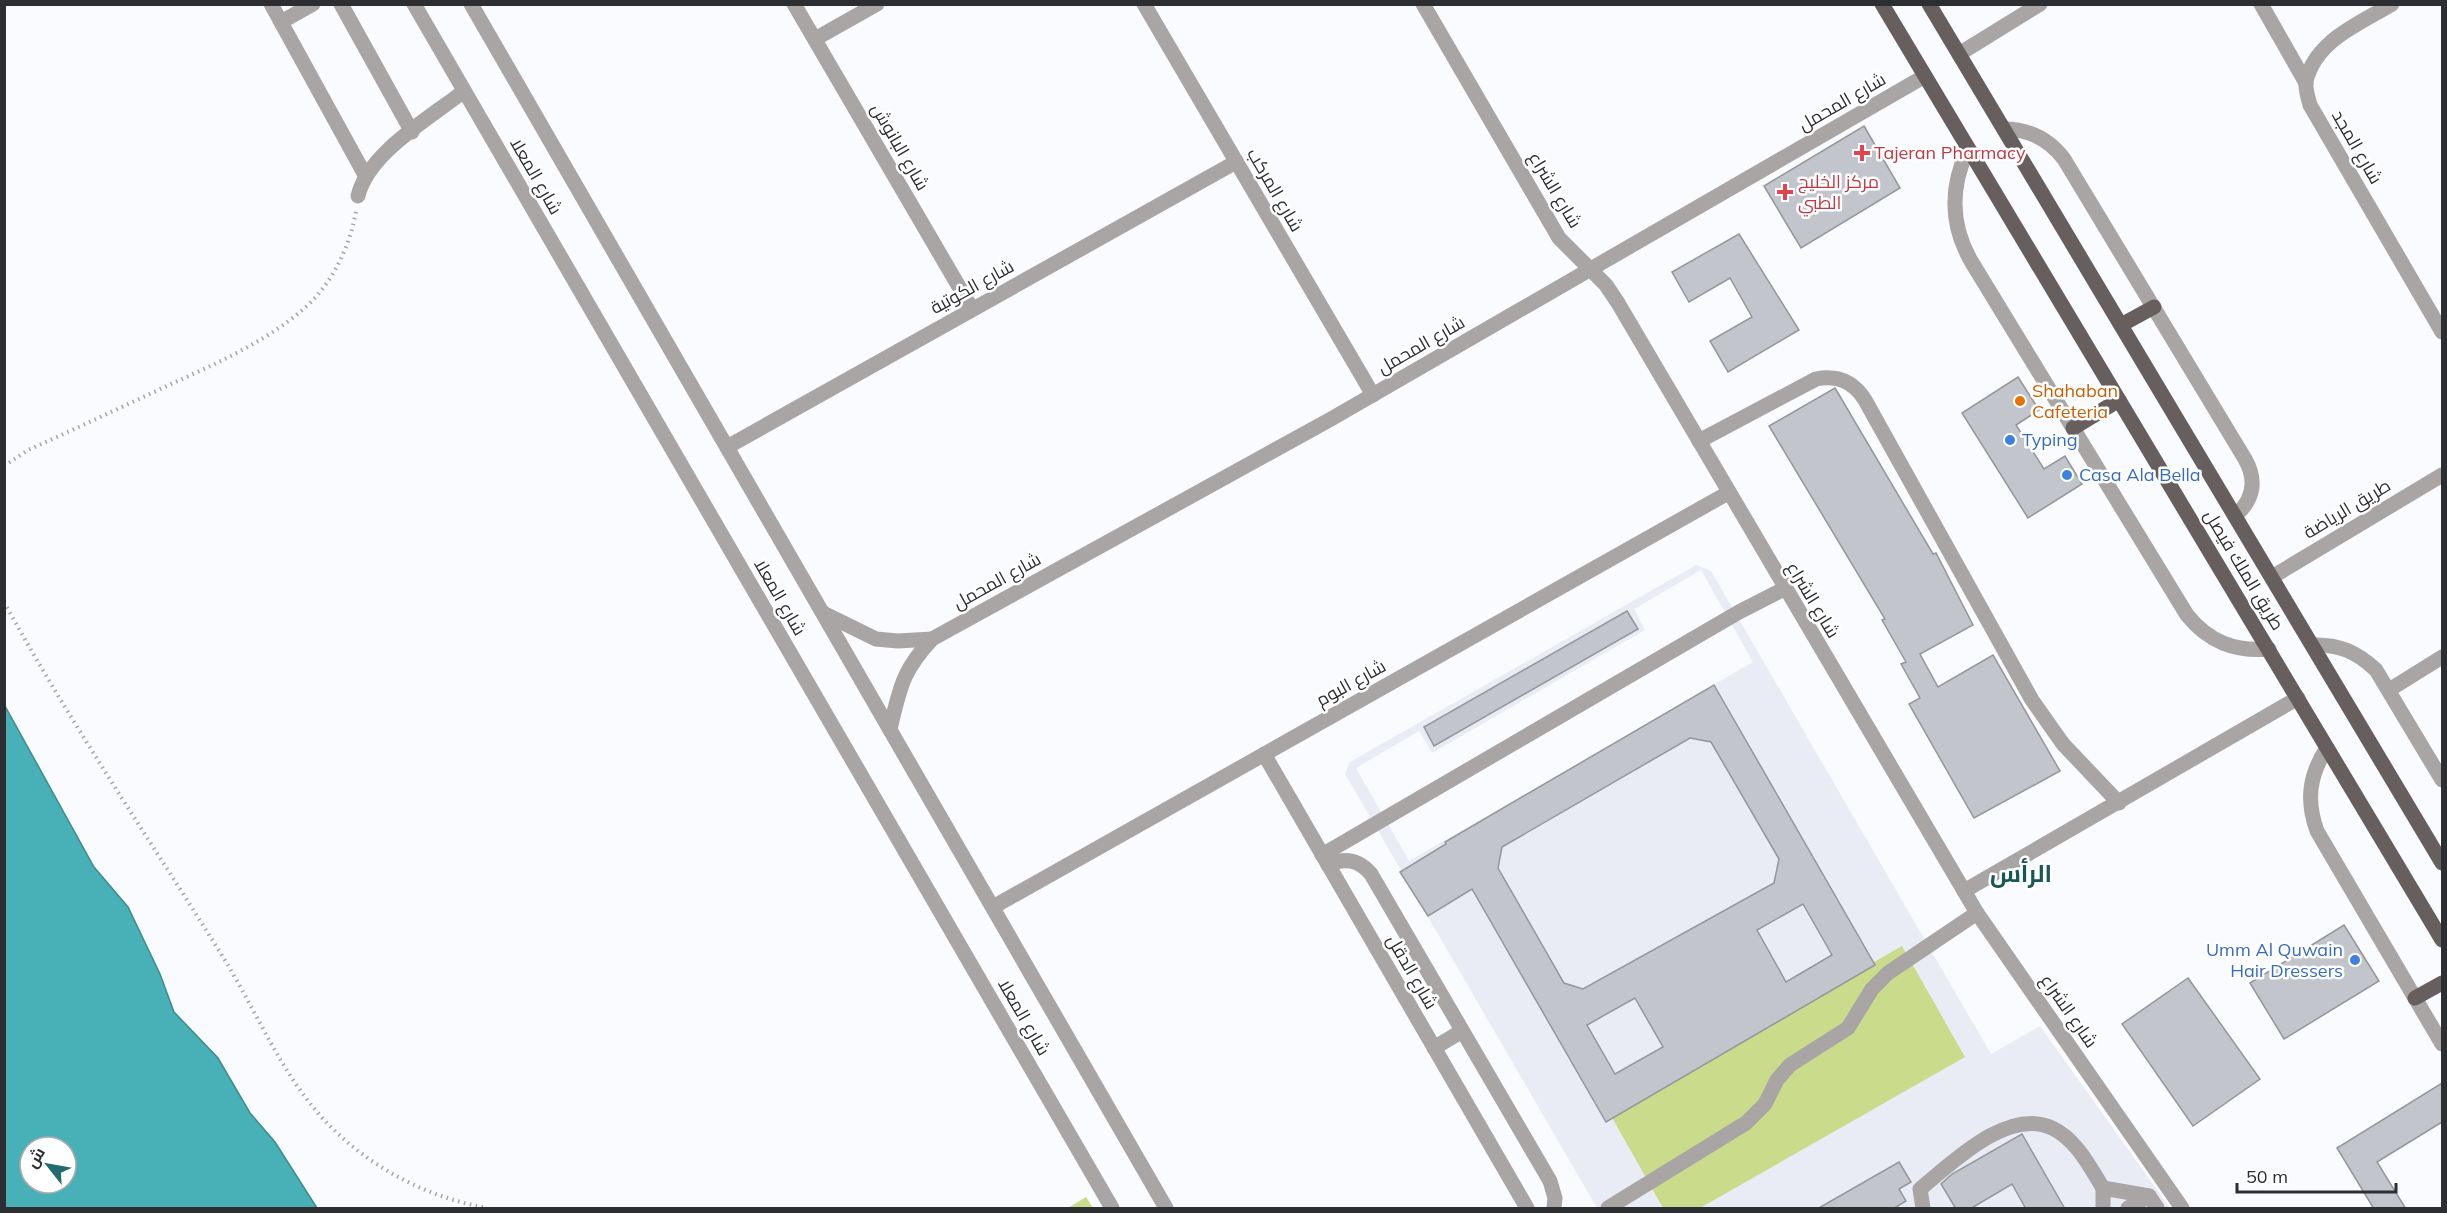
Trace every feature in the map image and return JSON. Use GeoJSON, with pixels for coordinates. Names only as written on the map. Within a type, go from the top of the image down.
{"type":"FeatureCollection","features":[{"type":"Feature","properties":{"kind":"main road","name":"طريق الملك فيصل"},"geometry":{"type":"LineString","coordinates":[[1882,4],[2442,940]]}},
{"type":"Feature","properties":{"kind":"main road","name":"طريق الملك فيصل"},"geometry":{"type":"LineString","coordinates":[[1929,4],[2442,863]]}},
{"type":"Feature","properties":{"kind":"main road"},"geometry":{"type":"LineString","coordinates":[[2121,325],[2154,308]]}},
{"type":"Feature","properties":{"kind":"main road"},"geometry":{"type":"LineString","coordinates":[[2073,428],[2119,400]]}},
{"type":"Feature","properties":{"kind":"main road"},"geometry":{"type":"LineString","coordinates":[[2415,998],[2442,983]]}},
{"type":"Feature","properties":{"kind":"street"},"geometry":{"type":"LineString","coordinates":[[271,4],[365,175]]}},
{"type":"Feature","properties":{"kind":"street"},"geometry":{"type":"LineString","coordinates":[[281,22],[313,4]]}},
{"type":"Feature","properties":{"kind":"street"},"geometry":{"type":"LineString","coordinates":[[341,4],[412,132]]}},
{"type":"Feature","properties":{"kind":"street","name":"شارع المعلا"},"geometry":{"type":"LineString","coordinates":[[414,4],[1113,1209]]}},
{"type":"Feature","properties":{"kind":"street","name":"شارع المعلا"},"geometry":{"type":"LineString","coordinates":[[471,4],[1166,1209]]}},
{"type":"Feature","properties":{"kind":"street","name":"شارع البانوش"},"geometry":{"type":"LineString","coordinates":[[794,4],[972,309]]}},
{"type":"Feature","properties":{"kind":"street"},"geometry":{"type":"LineString","coordinates":[[815,39],[877,4]]}},
{"type":"Feature","properties":{"kind":"street","name":"شارع المركب"},"geometry":{"type":"LineString","coordinates":[[1144,4],[1373,395]]}},
{"type":"Feature","properties":{"kind":"street","name":"شارع الشراع"},"geometry":{"type":"LineString","coordinates":[[1423,4],[1559,238],[1591,269],[1618,303],[1784,589],[1977,913],[2182,1209]]}},
{"type":"Feature","properties":{"kind":"street"},"geometry":{"type":"LineString","coordinates":[[1959,54],[2040,4]]}},
{"type":"Feature","properties":{"kind":"street","name":"شارع المجد"},"geometry":{"type":"LineString","coordinates":[[2261,4],[2306,83],[2310,105],[2442,332]]}},
{"type":"Feature","properties":{"kind":"street"},"geometry":{"type":"LineString","coordinates":[[2306,83],[2316,58],[2333,39],[2392,4]]}},
{"type":"Feature","properties":{"kind":"street","name":"شارع المحمل"},"geometry":{"type":"LineString","coordinates":[[890,729],[902,682],[912,660],[932,639],[1373,395],[1925,76]]}},
{"type":"Feature","properties":{"kind":"street"},"geometry":{"type":"LineString","coordinates":[[358,196],[365,175],[382,154],[464,91]]}},
{"type":"Feature","properties":{"kind":"street"},"geometry":{"type":"LineString","coordinates":[[2004,129],[2027,132],[2057,150],[2250,467],[2253,485],[2251,494],[2248,502],[2236,515]]}},
{"type":"Feature","properties":{"kind":"street"},"geometry":{"type":"LineString","coordinates":[[1968,149],[1961,164],[1954,197],[1956,222],[1963,246],[2195,625],[2205,634],[2228,646],[2255,651],[2269,649]]}},
{"type":"Feature","properties":{"kind":"street","name":"شارع الكوتية"},"geometry":{"type":"LineString","coordinates":[[727,447],[1236,162]]}},
{"type":"Feature","properties":{"kind":"street"},"geometry":{"type":"LineString","coordinates":[[1698,441],[1816,379],[1836,378],[1853,386],[1865,400],[2032,700],[2063,744],[2119,803]]}},
{"type":"Feature","properties":{"kind":"street","name":"طريق الرياضة"},"geometry":{"type":"LineString","coordinates":[[2272,577],[2442,475]]}},
{"type":"Feature","properties":{"kind":"street","name":"شارع البوم"},"geometry":{"type":"LineString","coordinates":[[993,907],[1728,493]]}},
{"type":"Feature","properties":{"kind":"street"},"geometry":{"type":"LineString","coordinates":[[1325,860],[1738,612],[1784,589]]}},
{"type":"Feature","properties":{"kind":"street","name":"شارع المحمل"},"geometry":{"type":"LineString","coordinates":[[823,613],[876,639],[898,641],[932,639]]}},
{"type":"Feature","properties":{"kind":"street"},"geometry":{"type":"LineString","coordinates":[[2313,645],[2341,647],[2354,652],[2376,670],[2442,780]]}},
{"type":"Feature","properties":{"kind":"street"},"geometry":{"type":"LineString","coordinates":[[2389,690],[2442,657]]}},
{"type":"Feature","properties":{"kind":"street"},"geometry":{"type":"LineString","coordinates":[[1964,891],[2298,698]]}},
{"type":"Feature","properties":{"kind":"street"},"geometry":{"type":"LineString","coordinates":[[2327,748],[2313,774],[2310,788],[2312,818],[2317,831],[2442,1044]]}},
{"type":"Feature","properties":{"kind":"street","name":"شارع الدقل"},"geometry":{"type":"LineString","coordinates":[[1264,754],[1527,1209]]}},
{"type":"Feature","properties":{"kind":"street"},"geometry":{"type":"LineString","coordinates":[[1325,860],[1357,862],[1371,874],[1550,1181],[1555,1198],[1554,1209]]}},
{"type":"Feature","properties":{"kind":"street"},"geometry":{"type":"LineString","coordinates":[[1608,1209],[1746,1124],[1765,1104],[1777,1080],[1790,1065],[1848,1028],[1872,989],[1888,973],[1977,913]]}},
{"type":"Feature","properties":{"kind":"street"},"geometry":{"type":"LineString","coordinates":[[1434,1048],[1462,1031]]}},
{"type":"Feature","properties":{"kind":"street"},"geometry":{"type":"LineString","coordinates":[[1923,1209],[1920,1189],[1966,1151],[2012,1126],[2033,1122],[2054,1128],[2070,1141],[2103,1188],[2103,1209]]}},
{"type":"Feature","properties":{"kind":"street"},"geometry":{"type":"LineString","coordinates":[[2103,1188],[2153,1202]]}},
{"type":"Feature","properties":{"kind":"street"},"geometry":{"type":"LineString","coordinates":[[2128,1209],[2153,1202]]}},
{"type":"Feature","properties":{"kind":"path"},"geometry":{"type":"LineString","coordinates":[[4,466],[28,450],[230,357],[309,304],[344,254],[351,235],[358,196]]}},
{"type":"Feature","properties":{"kind":"path"},"geometry":{"type":"LineString","coordinates":[[4,602],[231,971],[288,1072],[307,1100],[347,1142],[378,1165],[420,1188],[487,1209]]}},
{"type":"Feature","properties":{"kind":"path"},"geometry":{"type":"LineString","coordinates":[[464,1209],[473,1206]]}},
{"type":"Feature","properties":{"kind":"shaded area"},"geometry":{"type":"Polygon","coordinates":[[[1696,565],[1711,571],[1991,1054],[2040,1026],[2170,1208],[1597,1208],[1345,774],[1350,762],[1696,565]],[[1701,570],[1634,609],[1645,630],[1432,753],[1419,731],[1356,768],[1409,861],[1753,662],[1701,570]]]}},
{"type":"Feature","properties":{"kind":"green space"},"geometry":{"type":"Polygon","coordinates":[[[1902,946],[1965,1057],[1700,1208],[1663,1208],[1610,1114],[1902,946]]]}},
{"type":"Feature","properties":{"kind":"green space"},"geometry":{"type":"Polygon","coordinates":[[[1086,1197],[1093,1208],[1068,1208],[1086,1197]]]}},
{"type":"Feature","properties":{"kind":"water"},"geometry":{"type":"Polygon","coordinates":[[[5,706],[94,867],[128,907],[160,974],[174,1012],[218,1058],[250,1113],[275,1142],[317,1208],[5,1208],[5,706]]]}},
{"type":"Feature","properties":{"kind":"building"},"geometry":{"type":"Polygon","coordinates":[[[1864,126],[1900,188],[1801,248],[1764,186],[1864,126]]]}},
{"type":"Feature","properties":{"kind":"building"},"geometry":{"type":"Polygon","coordinates":[[[1739,234],[1799,330],[1728,372],[1710,341],[1752,317],[1730,278],[1689,302],[1672,272],[1739,234]]]}},
{"type":"Feature","properties":{"kind":"building"},"geometry":{"type":"Polygon","coordinates":[[[2018,377],[2039,410],[2016,425],[2044,469],[2065,456],[2082,484],[2028,518],[1962,413],[2018,377]]]}},
{"type":"Feature","properties":{"kind":"building"},"geometry":{"type":"Polygon","coordinates":[[[1835,388],[1933,554],[1936,553],[1973,625],[1920,654],[1938,687],[1993,655],[2060,771],[1974,818],[1909,704],[1920,698],[1901,664],[1906,662],[1882,620],[1885,619],[1769,426],[1835,388]]]}},
{"type":"Feature","properties":{"kind":"building"},"geometry":{"type":"Polygon","coordinates":[[[1627,611],[1638,629],[1434,746],[1424,727],[1627,611]]]}},
{"type":"Feature","properties":{"kind":"building"},"geometry":{"type":"Polygon","coordinates":[[[1714,685],[1875,965],[1606,1122],[1472,889],[1428,916],[1400,872],[1446,844],[1445,842],[1714,685]],[[1690,738],[1502,847],[1498,868],[1564,983],[1583,989],[1774,883],[1779,859],[1711,742],[1690,738]],[[1803,904],[1757,930],[1786,982],[1832,955],[1803,904]],[[1635,998],[1587,1025],[1615,1074],[1663,1047],[1635,998]]]}},
{"type":"Feature","properties":{"kind":"building"},"geometry":{"type":"Polygon","coordinates":[[[2344,925],[2379,981],[2284,1039],[2250,983],[2344,925]]]}},
{"type":"Feature","properties":{"kind":"building"},"geometry":{"type":"Polygon","coordinates":[[[2188,978],[2260,1079],[2193,1126],[2122,1024],[2188,978]]]}},
{"type":"Feature","properties":{"kind":"building"},"geometry":{"type":"Polygon","coordinates":[[[2442,1083],[2442,1122],[2377,1162],[2406,1209],[2374,1209],[2337,1148],[2442,1083]]]}},
{"type":"Feature","properties":{"kind":"building"},"geometry":{"type":"Polygon","coordinates":[[[2022,1134],[2065,1209],[2026,1209],[2012,1184],[1970,1209],[1956,1209],[1941,1184],[1952,1174],[2022,1134]]]}},
{"type":"Feature","properties":{"kind":"building"},"geometry":{"type":"Polygon","coordinates":[[[1899,1162],[1911,1182],[1899,1189],[1906,1201],[1893,1209],[1817,1209],[1899,1162]]]}},
{"type":"Feature","properties":{"kind":"place","name":"Tajeran Pharmacy"},"geometry":{"type":"Point","coordinates":[1862,153]}},
{"type":"Feature","properties":{"kind":"place","name":"مركز الخليج الطبي"},"geometry":{"type":"Point","coordinates":[1785,192]}},
{"type":"Feature","properties":{"kind":"place","name":"Shahaban Cafeteria"},"geometry":{"type":"Point","coordinates":[2020,401]}},
{"type":"Feature","properties":{"kind":"place","name":"Typing"},"geometry":{"type":"Point","coordinates":[2010,440]}},
{"type":"Feature","properties":{"kind":"place","name":"Casa Ala Bella"},"geometry":{"type":"Point","coordinates":[2067,475]}},
{"type":"Feature","properties":{"kind":"place","name":"Umm Al Quwain Hair Dressers"},"geometry":{"type":"Point","coordinates":[2355,960]}},
{"type":"Feature","properties":{"kind":"district","name":"الرأس"},"geometry":{"type":"Point","coordinates":[2021,874]}}]}
